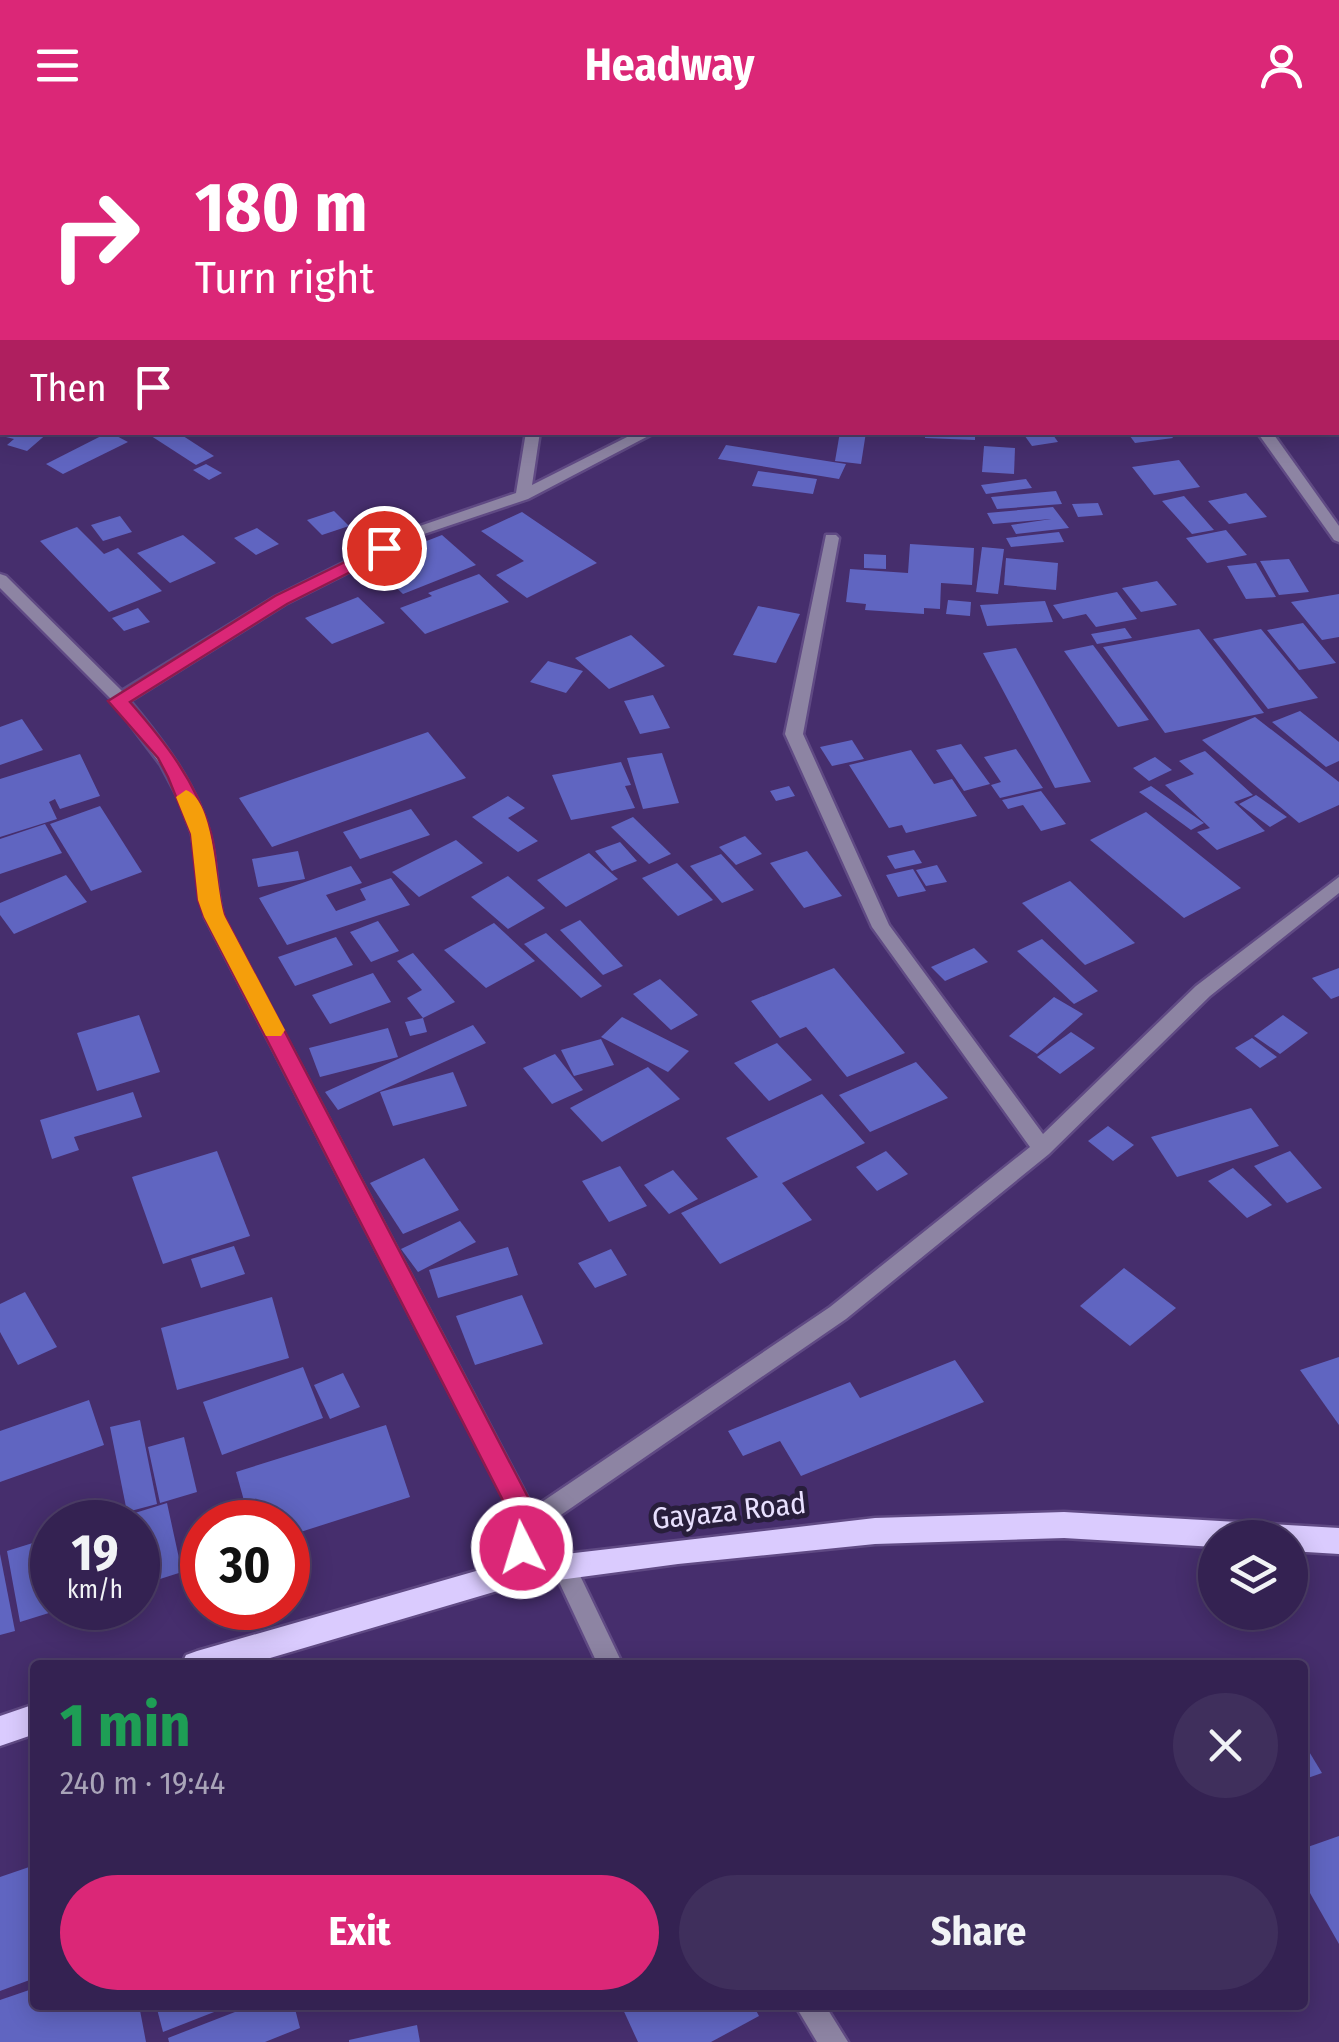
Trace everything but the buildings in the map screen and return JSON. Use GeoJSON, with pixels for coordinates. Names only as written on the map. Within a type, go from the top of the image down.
{"type":"FeatureCollection","features":[{"type":"Feature","properties":{"kind":"main road","name":"Gayaza Road"},"geometry":{"type":"LineString","coordinates":[[214,1660],[514,1573],[566,1569],[678,1550],[874,1531],[1064,1526],[1198,1533]]}},
{"type":"Feature","properties":{"kind":"main road","name":"Gayaza Road"},"geometry":{"type":"LineString","coordinates":[[1308,1539],[1339,1540]]}},
{"type":"Feature","properties":{"kind":"main road"},"geometry":{"type":"LineString","coordinates":[[0,1731],[30,1721]]}},
{"type":"Feature","properties":{"kind":"street"},"geometry":{"type":"LineString","coordinates":[[523,496],[533,435]]}},
{"type":"Feature","properties":{"kind":"street"},"geometry":{"type":"LineString","coordinates":[[118,701],[281,600],[419,531],[523,496],[642,435]]}},
{"type":"Feature","properties":{"kind":"street"},"geometry":{"type":"LineString","coordinates":[[1266,435],[1339,537]]}},
{"type":"Feature","properties":{"kind":"street"},"geometry":{"type":"LineString","coordinates":[[831,538],[794,734],[881,927],[1042,1148]]}},
{"type":"Feature","properties":{"kind":"street"},"geometry":{"type":"LineString","coordinates":[[0,579],[118,701],[166,756],[178,777],[201,834],[208,900],[214,917],[529,1524]]}},
{"type":"Feature","properties":{"kind":"street"},"geometry":{"type":"LineString","coordinates":[[514,1573],[529,1524],[838,1313],[1042,1148],[1203,991],[1339,883]]}},
{"type":"Feature","properties":{"kind":"street"},"geometry":{"type":"LineString","coordinates":[[566,1569],[609,1660]]}},
{"type":"Feature","properties":{"kind":"street"},"geometry":{"type":"LineString","coordinates":[[812,2010],[834,2042]]}},
{"type":"Feature","properties":{"kind":"slow traffic"},"geometry":{"type":"LineString","coordinates":[[186,797],[201,834],[208,900],[214,917],[274,1030]]}},
{"type":"Feature","properties":{"kind":"route"},"geometry":{"type":"LineString","coordinates":[[384,548],[281,600],[118,701],[166,756],[178,777],[201,834],[208,900],[214,917],[529,1524],[522,1548]]}}]}
